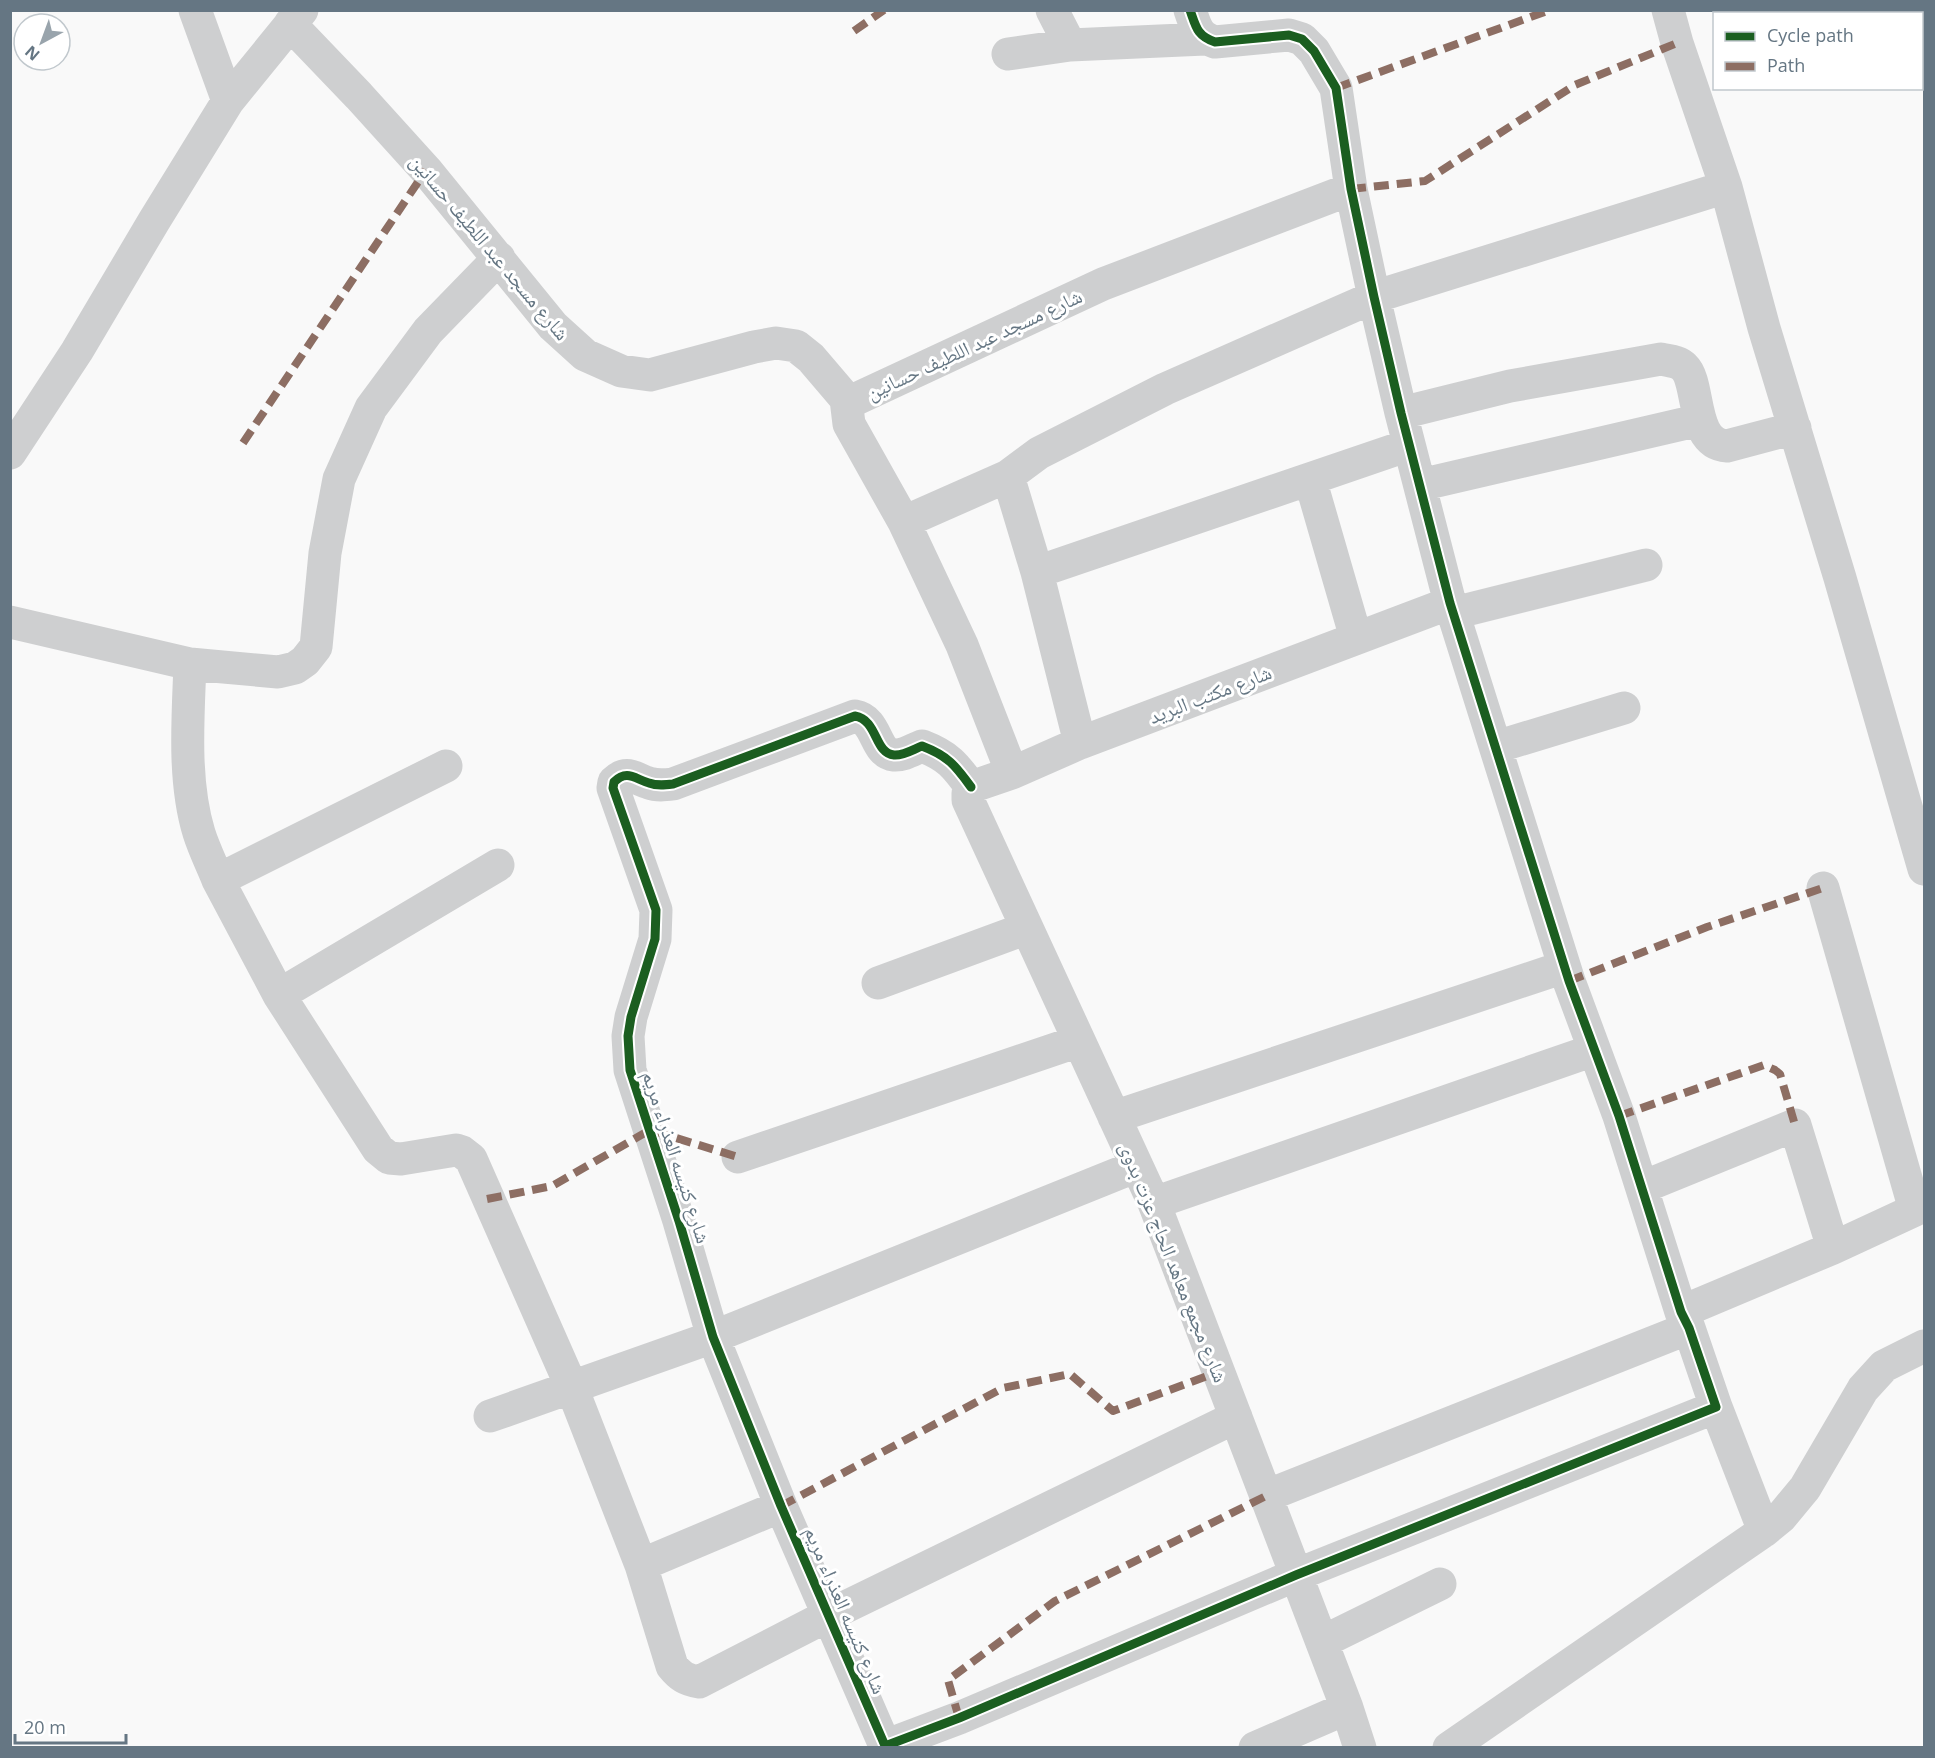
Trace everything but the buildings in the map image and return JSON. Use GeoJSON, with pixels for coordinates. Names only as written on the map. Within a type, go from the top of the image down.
{"type":"FeatureCollection","features":[{"type":"Feature","properties":{"kind":"street"},"geometry":{"type":"LineString","coordinates":[[195,10],[228,101]]}},
{"type":"Feature","properties":{"kind":"street"},"geometry":{"type":"LineString","coordinates":[[1052,10],[1070,45]]}},
{"type":"Feature","properties":{"kind":"street"},"geometry":{"type":"LineString","coordinates":[[1668,10],[1726,187],[1764,328],[1924,869]]}},
{"type":"Feature","properties":{"kind":"street"},"geometry":{"type":"LineString","coordinates":[[10,453],[77,351],[228,101],[296,17]]}},
{"type":"Feature","properties":{"kind":"street","name":"شارع مسجد عبد اللطيف حسانين"},"geometry":{"type":"LineString","coordinates":[[296,17],[426,170],[553,326],[585,355],[621,371],[650,375],[776,343],[796,346],[811,358],[846,399],[854,400],[1102,284],[1351,189]]}},
{"type":"Feature","properties":{"kind":"street"},"geometry":{"type":"LineString","coordinates":[[1008,54],[1198,25],[1215,42],[1289,35],[1302,39],[1314,51],[1336,88],[1351,189],[1374,297],[1451,608],[1564,967],[1643,1187],[1685,1320],[1764,1532]]}},
{"type":"Feature","properties":{"kind":"street"},"geometry":{"type":"LineString","coordinates":[[904,522],[1008,476],[1039,453],[1165,389],[1374,297],[1726,187]]}},
{"type":"Feature","properties":{"kind":"street"},"geometry":{"type":"LineString","coordinates":[[10,622],[190,664],[278,672],[295,668],[316,647],[325,552],[339,479],[371,408],[428,331],[499,258]]}},
{"type":"Feature","properties":{"kind":"street"},"geometry":{"type":"LineString","coordinates":[[1401,413],[1510,386],[1661,359],[1682,365],[1688,372],[1700,420],[1711,440],[1719,445],[1727,446],[1795,428]]}},
{"type":"Feature","properties":{"kind":"street"},"geometry":{"type":"LineString","coordinates":[[846,399],[849,424],[904,522],[962,645],[1012,773]]}},
{"type":"Feature","properties":{"kind":"street"},"geometry":{"type":"LineString","coordinates":[[1420,484],[1700,420]]}},
{"type":"Feature","properties":{"kind":"street"},"geometry":{"type":"LineString","coordinates":[[1037,572],[1409,445]]}},
{"type":"Feature","properties":{"kind":"street"},"geometry":{"type":"LineString","coordinates":[[1008,476],[1037,572],[1080,743]]}},
{"type":"Feature","properties":{"kind":"street"},"geometry":{"type":"LineString","coordinates":[[1310,479],[1356,638]]}},
{"type":"Feature","properties":{"kind":"street","name":"شارع مكتب البريد"},"geometry":{"type":"LineString","coordinates":[[971,787],[1356,638],[1451,608],[1646,565]]}},
{"type":"Feature","properties":{"kind":"street"},"geometry":{"type":"LineString","coordinates":[[190,664],[187,729],[191,789],[199,832],[218,880],[279,995],[378,1149],[389,1158],[401,1160],[456,1150],[471,1159],[572,1388],[641,1565],[672,1666],[688,1681],[699,1682],[829,1615],[1236,1417]]}},
{"type":"Feature","properties":{"kind":"street"},"geometry":{"type":"LineString","coordinates":[[1496,747],[1624,708]]}},
{"type":"Feature","properties":{"kind":"street","name":"شارع كنيسه العذراء مريم"},"geometry":{"type":"LineString","coordinates":[[886,1747],[781,1506],[713,1337],[679,1221],[630,1070],[628,1036],[631,1017],[655,939],[656,910],[613,788],[614,782],[625,774],[651,784],[673,784],[855,716],[862,717],[868,722],[887,752],[898,754],[922,746],[942,754],[971,787]]}},
{"type":"Feature","properties":{"kind":"street"},"geometry":{"type":"LineString","coordinates":[[218,880],[446,766]]}},
{"type":"Feature","properties":{"kind":"street","name":"شارع مجمع معاهد الحاج عزت بدوى"},"geometry":{"type":"LineString","coordinates":[[971,787],[968,800],[1154,1203],[1347,1708],[1360,1748]]}},
{"type":"Feature","properties":{"kind":"street"},"geometry":{"type":"LineString","coordinates":[[279,995],[498,865]]}},
{"type":"Feature","properties":{"kind":"street"},"geometry":{"type":"LineString","coordinates":[[1266,1496],[1685,1320],[1833,1248],[1920,1223],[1823,888]]}},
{"type":"Feature","properties":{"kind":"street"},"geometry":{"type":"LineString","coordinates":[[878,983],[1027,927]]}},
{"type":"Feature","properties":{"kind":"street"},"geometry":{"type":"LineString","coordinates":[[1114,1117],[1564,967]]}},
{"type":"Feature","properties":{"kind":"street"},"geometry":{"type":"LineString","coordinates":[[738,1157],[1079,1041]]}},
{"type":"Feature","properties":{"kind":"street"},"geometry":{"type":"LineString","coordinates":[[1154,1203],[1594,1050]]}},
{"type":"Feature","properties":{"kind":"street"},"geometry":{"type":"LineString","coordinates":[[1643,1187],[1795,1125],[1833,1248]]}},
{"type":"Feature","properties":{"kind":"street"},"geometry":{"type":"LineString","coordinates":[[490,1416],[713,1337],[1137,1166]]}},
{"type":"Feature","properties":{"kind":"street"},"geometry":{"type":"LineString","coordinates":[[1449,1748],[1764,1532],[1781,1517],[1805,1488],[1863,1389],[1884,1366],[1924,1346]]}},
{"type":"Feature","properties":{"kind":"street"},"geometry":{"type":"LineString","coordinates":[[886,1747],[1296,1575],[1716,1407]]}},
{"type":"Feature","properties":{"kind":"street"},"geometry":{"type":"LineString","coordinates":[[641,1565],[781,1506]]}},
{"type":"Feature","properties":{"kind":"street"},"geometry":{"type":"LineString","coordinates":[[1322,1642],[1440,1584]]}},
{"type":"Feature","properties":{"kind":"street"},"geometry":{"type":"LineString","coordinates":[[1255,1748],[1347,1708]]}},
{"type":"Feature","properties":{"kind":"marked path"},"geometry":{"type":"LineString","coordinates":[[854,31],[884,10]]}},
{"type":"Feature","properties":{"kind":"marked path"},"geometry":{"type":"LineString","coordinates":[[1336,88],[1550,10]]}},
{"type":"Feature","properties":{"kind":"marked path"},"geometry":{"type":"LineString","coordinates":[[1351,189],[1425,181],[1575,85],[1677,43]]}},
{"type":"Feature","properties":{"kind":"marked path"},"geometry":{"type":"LineString","coordinates":[[243,443],[426,170]]}},
{"type":"Feature","properties":{"kind":"marked path"},"geometry":{"type":"LineString","coordinates":[[1569,981],[1707,927],[1823,888]]}},
{"type":"Feature","properties":{"kind":"marked path"},"geometry":{"type":"LineString","coordinates":[[1619,1116],[1764,1065],[1780,1074],[1795,1125]]}},
{"type":"Feature","properties":{"kind":"marked path"},"geometry":{"type":"LineString","coordinates":[[487,1199],[552,1186],[650,1130],[738,1157]]}},
{"type":"Feature","properties":{"kind":"marked path"},"geometry":{"type":"LineString","coordinates":[[781,1506],[1003,1388],[1070,1374],[1113,1411],[1218,1372]]}},
{"type":"Feature","properties":{"kind":"marked path"},"geometry":{"type":"LineString","coordinates":[[959,1718],[948,1680],[1055,1601],[1266,1496]]}},
{"type":"Feature","properties":{"kind":"cycle path"},"geometry":{"type":"LineString","coordinates":[[885,1746],[959,1718],[1296,1575],[1716,1407],[1689,1328],[1681,1312],[1619,1116],[1569,981],[1450,603],[1374,297],[1351,189],[1336,88],[1314,51],[1302,39],[1289,35],[1215,42],[1201,34],[1190,10]]}},
{"type":"Feature","properties":{"kind":"cycle path"},"geometry":{"type":"LineString","coordinates":[[886,1748],[781,1506],[713,1337],[679,1221],[630,1070],[628,1036],[631,1017],[655,939],[656,910],[613,788],[614,782],[623,776],[631,776],[655,785],[673,784],[855,716],[868,724],[883,749],[888,753],[901,754],[922,746],[950,762],[971,787]]}}]}
